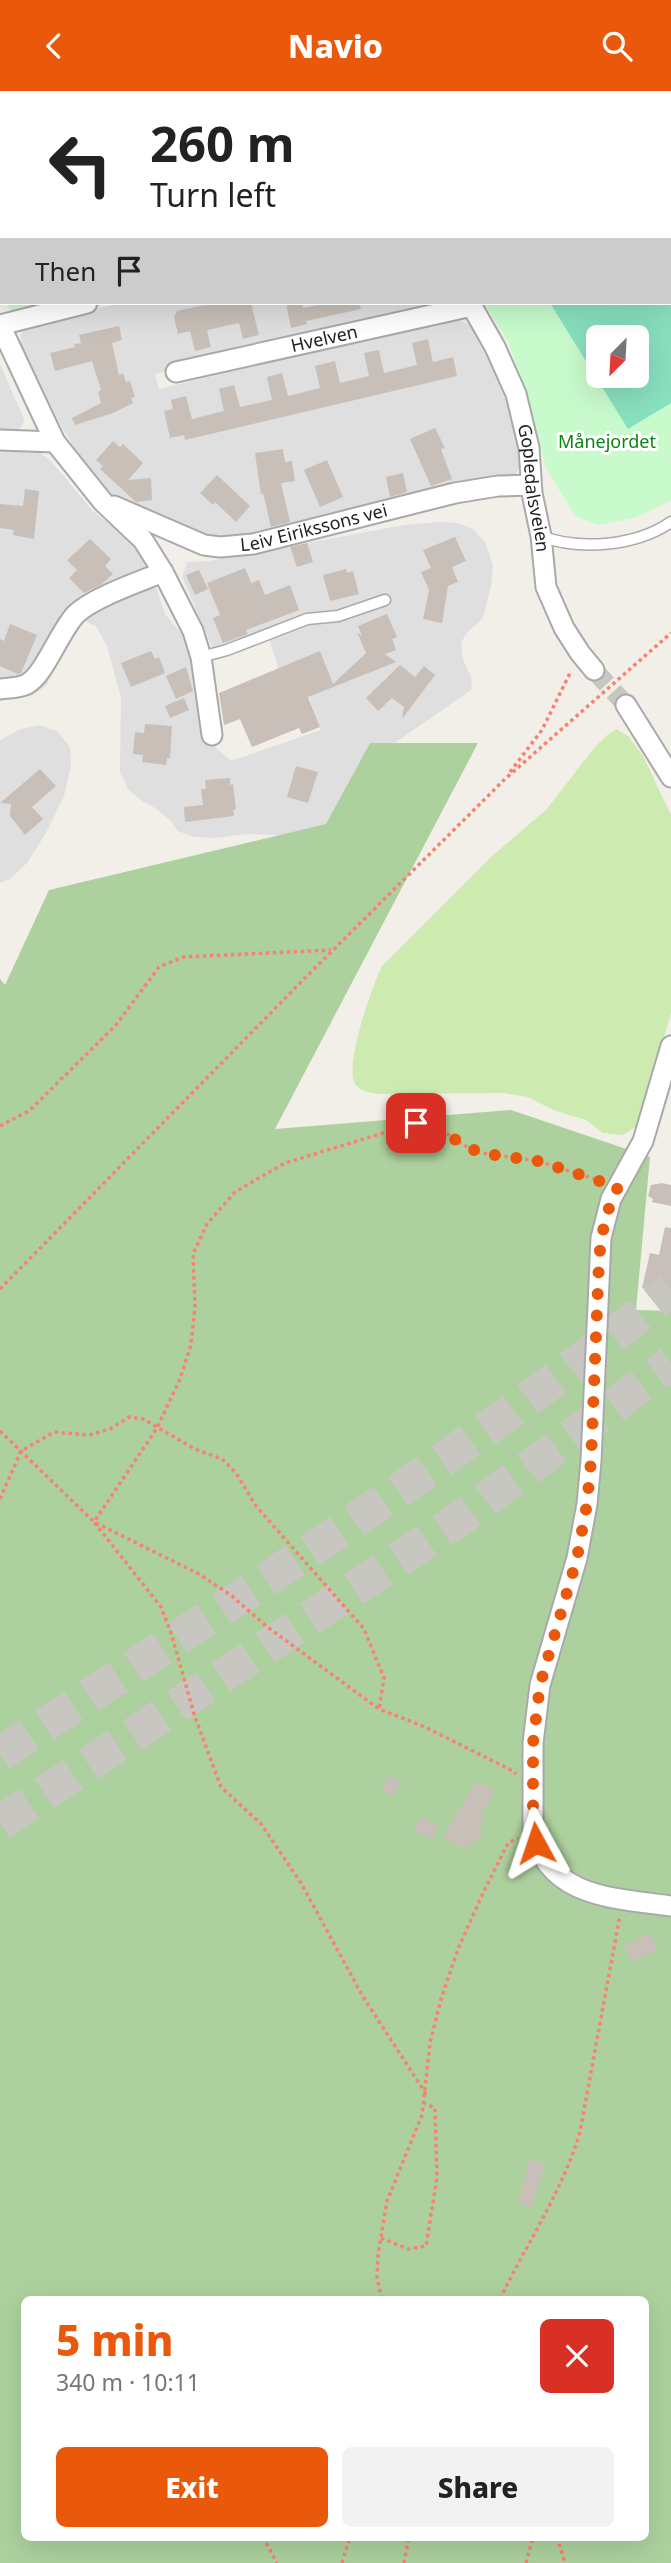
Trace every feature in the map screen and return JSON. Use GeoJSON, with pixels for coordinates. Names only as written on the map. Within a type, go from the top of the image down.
{"type":"FeatureCollection","features":[{"type":"Feature","properties":{"kind":"street"},"geometry":{"type":"LineString","coordinates":[[0,325],[79,305]]}},
{"type":"Feature","properties":{"kind":"street","name":"Hvelven"},"geometry":{"type":"LineString","coordinates":[[176,372],[467,305]]}},
{"type":"Feature","properties":{"kind":"street","name":"Gopledalsveien"},"geometry":{"type":"LineString","coordinates":[[472,305],[495,347],[516,394],[529,448],[531,485],[541,536],[546,587],[564,628],[594,670]]}},
{"type":"Feature","properties":{"kind":"street","name":"Leiv Eirikssons vei"},"geometry":{"type":"LineString","coordinates":[[0,325],[55,442],[103,502],[143,540],[163,572],[193,631],[201,657],[212,735]]}},
{"type":"Feature","properties":{"kind":"street"},"geometry":{"type":"LineString","coordinates":[[0,440],[55,442]]}},
{"type":"Feature","properties":{"kind":"street","name":"Leiv Eirikssons vei"},"geometry":{"type":"LineString","coordinates":[[103,502],[197,542],[227,547],[253,544],[454,493],[498,486],[531,485]]}},
{"type":"Feature","properties":{"kind":"street"},"geometry":{"type":"LineString","coordinates":[[0,689],[27,684],[45,663],[58,636],[78,613],[113,593],[163,572]]}},
{"type":"Feature","properties":{"kind":"street"},"geometry":{"type":"LineString","coordinates":[[626,705],[671,777]]}},
{"type":"Feature","properties":{"kind":"street"},"geometry":{"type":"LineString","coordinates":[[671,1046],[643,1141],[608,1210],[600,1249],[587,1504],[577,1558],[540,1685],[533,1743],[533,1830],[541,1854],[557,1877],[568,1883],[624,1899],[671,1906]]}},
{"type":"Feature","properties":{"kind":"lane"},"geometry":{"type":"LineString","coordinates":[[541,536],[564,544],[600,543],[629,539],[671,522]]}},
{"type":"Feature","properties":{"kind":"lane"},"geometry":{"type":"LineString","coordinates":[[201,657],[227,650],[307,619],[338,616],[384,600]]}},
{"type":"Feature","properties":{"kind":"path"},"geometry":{"type":"LineString","coordinates":[[0,1289],[505,779],[671,633]]}},
{"type":"Feature","properties":{"kind":"path"},"geometry":{"type":"LineString","coordinates":[[505,779],[542,730],[580,653]]}},
{"type":"Feature","properties":{"kind":"path"},"geometry":{"type":"LineString","coordinates":[[0,1126],[29,1111],[116,1025],[159,967],[183,957],[333,950]]}},
{"type":"Feature","properties":{"kind":"path"},"geometry":{"type":"LineString","coordinates":[[94,1522],[157,1428],[180,1379],[191,1345],[195,1307],[193,1254],[207,1224],[234,1192],[285,1163],[416,1123],[442,1130],[463,1145],[481,1153],[538,1161],[618,1187]]}},
{"type":"Feature","properties":{"kind":"path"},"geometry":{"type":"LineString","coordinates":[[0,1499],[21,1451],[54,1432],[89,1435],[110,1429],[129,1417],[143,1419],[195,1449],[222,1459],[236,1473],[256,1506],[364,1629],[384,1678],[379,1709]]}},
{"type":"Feature","properties":{"kind":"path"},"geometry":{"type":"LineString","coordinates":[[0,1431],[94,1522],[161,1607],[221,1787],[261,1824],[301,1883],[362,1995],[426,2094]]}},
{"type":"Feature","properties":{"kind":"path"},"geometry":{"type":"LineString","coordinates":[[94,1522],[199,1574],[232,1596],[266,1626],[379,1709],[425,1727],[513,1771],[517,1777]]}},
{"type":"Feature","properties":{"kind":"path"},"geometry":{"type":"LineString","coordinates":[[381,2296],[377,2277],[387,2201],[425,2104],[430,2043],[441,1999],[458,1949],[508,1843],[533,1830]]}},
{"type":"Feature","properties":{"kind":"path"},"geometry":{"type":"LineString","coordinates":[[501,2296],[520,2258],[545,2219],[577,2144],[624,1899]]}},
{"type":"Feature","properties":{"kind":"path"},"geometry":{"type":"LineString","coordinates":[[381,2238],[408,2249],[426,2246],[438,2177],[435,2108],[425,2104]]}},
{"type":"Feature","properties":{"kind":"path"},"geometry":{"type":"LineString","coordinates":[[264,2541],[277,2563]]}},
{"type":"Feature","properties":{"kind":"path"},"geometry":{"type":"LineString","coordinates":[[342,2563],[349,2541]]}},
{"type":"Feature","properties":{"kind":"path"},"geometry":{"type":"LineString","coordinates":[[404,2563],[409,2541]]}},
{"type":"Feature","properties":{"kind":"path"},"geometry":{"type":"LineString","coordinates":[[526,2563],[532,2541]]}},
{"type":"Feature","properties":{"kind":"path"},"geometry":{"type":"LineString","coordinates":[[558,2541],[565,2563]]}},
{"type":"Feature","properties":{"kind":"shaded area"},"geometry":{"type":"Polygon","coordinates":[[[113,305],[429,305],[155,374],[159,389],[455,319],[471,325],[495,370],[515,428],[521,459],[519,469],[514,476],[242,540],[203,538],[122,503],[108,492],[79,455],[61,426],[21,343],[20,335],[34,325],[113,305]]]}},
{"type":"Feature","properties":{"kind":"shaded area"},"geometry":{"type":"Polygon","coordinates":[[[0,364],[24,419],[23,425],[16,432],[0,434],[0,364]]]}},
{"type":"Feature","properties":{"kind":"shaded area"},"geometry":{"type":"Polygon","coordinates":[[[0,447],[40,453],[50,460],[93,511],[134,543],[147,561],[165,614],[186,639],[191,650],[210,743],[231,761],[321,730],[308,694],[288,700],[266,628],[213,649],[182,577],[187,562],[209,561],[404,525],[459,523],[474,530],[485,542],[493,565],[483,618],[466,634],[461,643],[463,659],[472,680],[471,690],[392,745],[331,829],[299,836],[247,834],[215,838],[194,837],[178,831],[157,809],[128,789],[120,772],[121,698],[107,646],[96,626],[85,621],[75,628],[64,645],[47,685],[31,696],[0,698],[0,447]]]}},
{"type":"Feature","properties":{"kind":"shaded area"},"geometry":{"type":"Polygon","coordinates":[[[40,725],[58,732],[70,747],[71,766],[64,796],[46,833],[27,863],[10,879],[0,883],[0,740],[21,729],[40,725]]]}},
{"type":"Feature","properties":{"kind":"green space"},"geometry":{"type":"Polygon","coordinates":[[[7,305],[45,305],[11,313],[7,305]]]}},
{"type":"Feature","properties":{"kind":"green space","name":"Månejordet"},"geometry":{"type":"Polygon","coordinates":[[[485,305],[671,305],[671,501],[634,518],[598,525],[575,516],[546,468],[509,343],[485,305]]]}},
{"type":"Feature","properties":{"kind":"green space"},"geometry":{"type":"Polygon","coordinates":[[[551,305],[671,305],[671,403],[628,429],[603,389],[649,389],[649,325],[586,325],[586,361],[551,305]]]}},
{"type":"Feature","properties":{"kind":"green space"},"geometry":{"type":"Polygon","coordinates":[[[616,729],[628,736],[643,756],[671,815],[671,1013],[636,1127],[622,1135],[603,1133],[586,1120],[553,1110],[528,1097],[503,1093],[380,1094],[360,1089],[355,1084],[353,1074],[356,1043],[382,966],[491,857],[546,810],[594,748],[616,729]]]}},
{"type":"Feature","properties":{"kind":"green space"},"geometry":{"type":"Polygon","coordinates":[[[370,743],[478,743],[275,1129],[511,1110],[650,1157],[636,1310],[671,1311],[671,2563],[0,2563],[0,979],[5,985],[49,890],[326,824],[370,743]]]}},
{"type":"Feature","properties":{"kind":"building"},"geometry":{"type":"Polygon","coordinates":[[[204,305],[252,305],[259,335],[243,339],[239,323],[207,330],[211,347],[195,351],[190,331],[178,334],[174,317],[177,311],[204,305]]]}},
{"type":"Feature","properties":{"kind":"building"},"geometry":{"type":"Polygon","coordinates":[[[286,305],[302,305],[303,308],[318,305],[360,305],[361,309],[306,321],[307,324],[291,328],[286,305]]]}},
{"type":"Feature","properties":{"kind":"building"},"geometry":{"type":"Polygon","coordinates":[[[119,326],[122,340],[112,343],[119,375],[123,373],[126,382],[130,381],[135,397],[131,398],[133,403],[113,413],[75,425],[72,418],[101,403],[98,392],[101,390],[92,361],[55,371],[50,353],[75,347],[74,344],[81,343],[79,335],[119,326]]]}},
{"type":"Feature","properties":{"kind":"building"},"geometry":{"type":"Polygon","coordinates":[[[428,339],[433,362],[453,357],[457,376],[185,440],[184,435],[170,438],[164,411],[173,409],[171,400],[186,396],[192,419],[224,411],[219,389],[234,385],[240,407],[272,400],[267,377],[282,373],[288,396],[320,388],[315,366],[335,361],[340,383],[369,376],[364,353],[379,350],[384,373],[417,365],[412,343],[428,339]]]}},
{"type":"Feature","properties":{"kind":"building"},"geometry":{"type":"Polygon","coordinates":[[[435,428],[445,448],[441,449],[452,479],[431,486],[410,439],[435,428]]]}},
{"type":"Feature","properties":{"kind":"building"},"geometry":{"type":"Polygon","coordinates":[[[113,441],[120,447],[123,444],[143,463],[128,480],[151,478],[152,500],[136,502],[100,469],[103,466],[96,460],[113,441]]]}},
{"type":"Feature","properties":{"kind":"building"},"geometry":{"type":"Polygon","coordinates":[[[283,449],[285,462],[292,461],[295,481],[281,483],[290,522],[271,527],[263,493],[261,495],[255,453],[283,449]]]}},
{"type":"Feature","properties":{"kind":"building"},"geometry":{"type":"Polygon","coordinates":[[[327,460],[343,497],[320,507],[304,470],[327,460]]]}},
{"type":"Feature","properties":{"kind":"building"},"geometry":{"type":"Polygon","coordinates":[[[403,473],[407,492],[390,497],[386,477],[403,473]]]}},
{"type":"Feature","properties":{"kind":"building"},"geometry":{"type":"Polygon","coordinates":[[[217,475],[250,506],[236,522],[215,502],[213,505],[200,493],[217,475]]]}},
{"type":"Feature","properties":{"kind":"building"},"geometry":{"type":"Polygon","coordinates":[[[25,489],[39,491],[34,539],[13,535],[14,530],[0,528],[0,504],[23,506],[25,489]]]}},
{"type":"Feature","properties":{"kind":"building"},"geometry":{"type":"Polygon","coordinates":[[[455,537],[466,561],[452,567],[458,582],[448,586],[442,623],[423,619],[429,590],[421,572],[431,568],[423,550],[455,537]]]}},
{"type":"Feature","properties":{"kind":"building"},"geometry":{"type":"Polygon","coordinates":[[[90,539],[111,559],[105,566],[113,574],[102,584],[84,593],[69,578],[77,570],[67,560],[90,539]]]}},
{"type":"Feature","properties":{"kind":"building"},"geometry":{"type":"Polygon","coordinates":[[[307,543],[313,562],[297,567],[290,547],[307,543]]]}},
{"type":"Feature","properties":{"kind":"building"},"geometry":{"type":"Polygon","coordinates":[[[245,568],[251,583],[259,580],[265,595],[290,585],[299,610],[246,630],[248,634],[223,643],[213,618],[220,615],[207,583],[245,568]]]}},
{"type":"Feature","properties":{"kind":"building"},"geometry":{"type":"Polygon","coordinates":[[[346,569],[347,573],[353,571],[359,594],[330,601],[323,575],[346,569]]]}},
{"type":"Feature","properties":{"kind":"building"},"geometry":{"type":"Polygon","coordinates":[[[199,570],[208,589],[195,595],[186,575],[199,570]]]}},
{"type":"Feature","properties":{"kind":"building"},"geometry":{"type":"Polygon","coordinates":[[[387,614],[397,637],[392,639],[396,650],[385,654],[396,662],[308,697],[320,727],[302,734],[299,728],[252,747],[240,719],[224,725],[219,693],[320,651],[333,684],[366,653],[357,632],[362,636],[358,626],[387,614]]]}},
{"type":"Feature","properties":{"kind":"building"},"geometry":{"type":"Polygon","coordinates":[[[10,624],[37,635],[21,673],[18,674],[0,666],[0,639],[4,641],[10,624]]]}},
{"type":"Feature","properties":{"kind":"building"},"geometry":{"type":"Polygon","coordinates":[[[151,651],[155,659],[159,657],[165,673],[131,687],[121,663],[151,651]]]}},
{"type":"Feature","properties":{"kind":"building"},"geometry":{"type":"Polygon","coordinates":[[[400,665],[415,677],[424,666],[435,675],[402,719],[404,707],[392,698],[378,711],[366,698],[400,665]]]}},
{"type":"Feature","properties":{"kind":"building"},"geometry":{"type":"Polygon","coordinates":[[[186,667],[193,691],[176,699],[166,676],[186,667]]]}},
{"type":"Feature","properties":{"kind":"building"},"geometry":{"type":"Polygon","coordinates":[[[184,698],[189,710],[170,718],[165,706],[184,698]]]}},
{"type":"Feature","properties":{"kind":"building"},"geometry":{"type":"Polygon","coordinates":[[[145,724],[172,726],[170,758],[167,758],[166,765],[142,762],[143,755],[133,754],[135,732],[144,733],[145,724]]]}},
{"type":"Feature","properties":{"kind":"building"},"geometry":{"type":"Polygon","coordinates":[[[296,766],[318,772],[308,803],[287,797],[296,766]]]}},
{"type":"Feature","properties":{"kind":"building"},"geometry":{"type":"Polygon","coordinates":[[[40,769],[56,786],[32,807],[43,819],[25,835],[10,816],[11,804],[0,803],[40,769]]]}},
{"type":"Feature","properties":{"kind":"building"},"geometry":{"type":"Polygon","coordinates":[[[230,778],[236,809],[233,810],[234,816],[185,822],[184,807],[203,805],[201,789],[206,789],[205,780],[230,778]]]}},
{"type":"Feature","properties":{"kind":"building"},"geometry":{"type":"Polygon","coordinates":[[[651,1185],[671,1185],[671,1206],[652,1202],[653,1199],[648,1196],[651,1185]]]}},
{"type":"Feature","properties":{"kind":"building"},"geometry":{"type":"Polygon","coordinates":[[[665,1227],[671,1228],[671,1295],[642,1288],[650,1253],[659,1255],[665,1227]]]}},
{"type":"Feature","properties":{"kind":"building"},"geometry":{"type":"Polygon","coordinates":[[[389,1775],[401,1782],[393,1796],[381,1790],[389,1775]]]}},
{"type":"Feature","properties":{"kind":"building"},"geometry":{"type":"Polygon","coordinates":[[[476,1781],[495,1791],[480,1817],[484,1819],[479,1828],[483,1830],[475,1844],[471,1841],[466,1850],[443,1837],[476,1781]]]}},
{"type":"Feature","properties":{"kind":"building"},"geometry":{"type":"Polygon","coordinates":[[[420,1816],[439,1826],[432,1840],[413,1830],[420,1816]]]}},
{"type":"Feature","properties":{"kind":"building"},"geometry":{"type":"Polygon","coordinates":[[[650,1933],[658,1950],[632,1961],[624,1945],[650,1933]]]}},
{"type":"Feature","properties":{"kind":"building"},"geometry":{"type":"Polygon","coordinates":[[[529,2159],[545,2163],[532,2207],[518,2204],[529,2159]]]}},
{"type":"Feature","properties":{"kind":"tunnel"},"geometry":{"type":"LineString","coordinates":[[594,670],[626,705]]}},
{"type":"Feature","properties":{"kind":"tunnel"},"geometry":{"type":"LineString","coordinates":[[0,1754],[256,1587],[425,1472],[590,1353],[671,1290]]}},
{"type":"Feature","properties":{"kind":"tunnel"},"geometry":{"type":"LineString","coordinates":[[0,1823],[458,1520],[671,1363]]}},
{"type":"Feature","properties":{"kind":"route"},"geometry":{"type":"LineString","coordinates":[[416,1123],[442,1130],[463,1145],[481,1153],[538,1161],[618,1187],[611,1199],[601,1238],[587,1504],[577,1558],[540,1685],[533,1743],[533,1830],[536,1843]]}}]}
